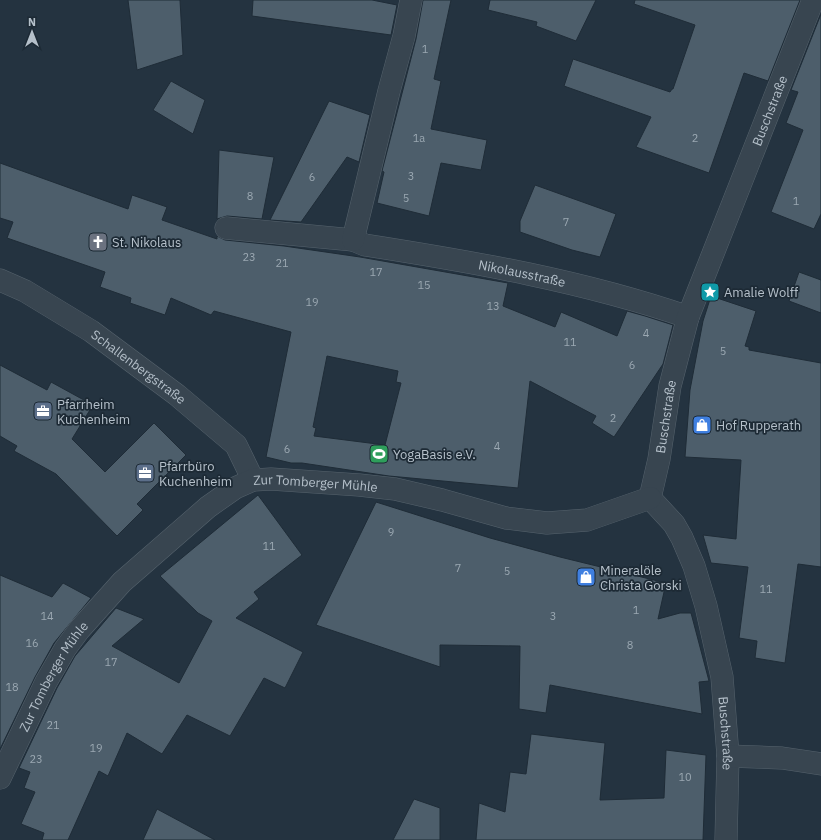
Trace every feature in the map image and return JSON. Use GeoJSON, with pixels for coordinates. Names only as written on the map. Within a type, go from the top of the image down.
{"type":"FeatureCollection","features":[{"type":"Feature","properties":{"kind":"street"},"geometry":{"type":"LineString","coordinates":[[353,240],[389,91],[404,36],[411,0]]}},
{"type":"Feature","properties":{"kind":"street","name":"Buschstraße"},"geometry":{"type":"LineString","coordinates":[[726,840],[728,756],[722,677],[706,606],[694,566],[682,538],[674,524],[650,498],[659,458],[670,386],[688,317],[813,0]]}},
{"type":"Feature","properties":{"kind":"street","name":"Nikolausstraße"},"geometry":{"type":"LineString","coordinates":[[226,228],[353,240],[365,245],[514,271],[631,298],[688,317]]}},
{"type":"Feature","properties":{"kind":"street","name":"Schallenbergstraße"},"geometry":{"type":"LineString","coordinates":[[0,280],[25,291],[91,331],[177,395],[236,445],[253,480]]}},
{"type":"Feature","properties":{"kind":"street","name":"Zur Tomberger Mühle"},"geometry":{"type":"LineString","coordinates":[[0,778],[33,707],[65,650],[98,607],[122,582],[208,507],[235,488],[253,480],[271,478],[395,489],[442,500],[506,518],[547,523],[586,520],[650,498]]}},
{"type":"Feature","properties":{"kind":"street"},"geometry":{"type":"LineString","coordinates":[[728,756],[782,758],[821,764]]}},
{"type":"Feature","properties":{"kind":"building"},"geometry":{"type":"Polygon","coordinates":[[[128,0],[180,0],[183,55],[137,70],[128,0]]]}},
{"type":"Feature","properties":{"kind":"building"},"geometry":{"type":"Polygon","coordinates":[[[253,0],[372,0],[397,5],[391,35],[252,16],[253,0]]]}},
{"type":"Feature","properties":{"kind":"building"},"geometry":{"type":"Polygon","coordinates":[[[423,0],[451,0],[434,79],[441,81],[431,129],[487,140],[481,170],[441,163],[429,216],[377,203],[384,172],[382,171],[416,39],[423,0]]]}},
{"type":"Feature","properties":{"kind":"building"},"geometry":{"type":"Polygon","coordinates":[[[490,0],[596,0],[576,41],[536,26],[537,22],[488,10],[490,0]]]}},
{"type":"Feature","properties":{"kind":"building"},"geometry":{"type":"Polygon","coordinates":[[[635,0],[800,0],[768,81],[744,73],[709,173],[636,147],[651,117],[564,86],[573,59],[670,92],[673,89],[695,25],[634,4],[635,0]]]}},
{"type":"Feature","properties":{"kind":"building"},"geometry":{"type":"Polygon","coordinates":[[[821,14],[821,214],[814,229],[771,212],[803,130],[786,123],[798,92],[791,90],[821,14]]]}},
{"type":"Feature","properties":{"kind":"building"},"geometry":{"type":"Polygon","coordinates":[[[171,81],[205,100],[193,134],[153,110],[171,81]]]}},
{"type":"Feature","properties":{"kind":"building"},"geometry":{"type":"Polygon","coordinates":[[[329,101],[370,115],[359,162],[347,157],[301,222],[270,220],[329,101]]]}},
{"type":"Feature","properties":{"kind":"building"},"geometry":{"type":"Polygon","coordinates":[[[219,150],[274,157],[262,219],[227,216],[217,219],[219,150]]]}},
{"type":"Feature","properties":{"kind":"building"},"geometry":{"type":"Polygon","coordinates":[[[0,163],[128,209],[132,195],[167,207],[162,220],[217,239],[217,236],[225,240],[284,246],[360,257],[508,283],[503,306],[555,327],[561,312],[617,336],[627,311],[673,325],[663,364],[614,437],[592,423],[596,416],[530,381],[518,488],[389,476],[302,463],[291,463],[266,457],[291,332],[214,311],[211,315],[171,298],[165,315],[130,303],[131,298],[100,287],[105,272],[7,238],[13,222],[0,218],[0,163]],[[327,356],[313,427],[316,428],[314,436],[385,445],[401,383],[396,382],[398,371],[327,356]]]}},
{"type":"Feature","properties":{"kind":"building"},"geometry":{"type":"Polygon","coordinates":[[[535,185],[616,214],[600,257],[572,250],[520,232],[520,221],[535,185]]]}},
{"type":"Feature","properties":{"kind":"building"},"geometry":{"type":"Polygon","coordinates":[[[799,272],[821,280],[821,313],[789,301],[799,272]]]}},
{"type":"Feature","properties":{"kind":"building"},"geometry":{"type":"Polygon","coordinates":[[[711,296],[756,311],[745,346],[749,347],[749,350],[821,363],[821,567],[798,564],[785,663],[755,658],[757,641],[739,638],[748,567],[711,563],[703,535],[736,539],[741,460],[685,457],[690,390],[703,321],[711,296]]]}},
{"type":"Feature","properties":{"kind":"building"},"geometry":{"type":"Polygon","coordinates":[[[0,365],[47,390],[51,382],[93,405],[72,439],[105,472],[154,423],[186,455],[137,504],[143,510],[117,536],[56,474],[14,451],[17,446],[0,436],[0,365]]]}},
{"type":"Feature","properties":{"kind":"building"},"geometry":{"type":"Polygon","coordinates":[[[258,495],[302,555],[254,592],[259,599],[236,618],[303,652],[285,688],[264,678],[230,736],[187,715],[162,754],[127,733],[108,776],[99,771],[68,840],[42,840],[44,833],[21,824],[35,792],[24,788],[30,772],[19,768],[57,688],[75,656],[116,608],[144,619],[112,646],[179,683],[212,621],[198,613],[160,576],[258,495]]]}},
{"type":"Feature","properties":{"kind":"building"},"geometry":{"type":"Polygon","coordinates":[[[376,502],[490,538],[666,583],[658,619],[680,613],[691,613],[709,681],[699,682],[702,714],[550,685],[546,713],[519,709],[520,646],[440,645],[440,667],[316,625],[376,502]]]}},
{"type":"Feature","properties":{"kind":"building"},"geometry":{"type":"Polygon","coordinates":[[[0,575],[52,597],[63,583],[91,598],[54,643],[35,677],[0,749],[0,575]]]}},
{"type":"Feature","properties":{"kind":"building"},"geometry":{"type":"Polygon","coordinates":[[[531,734],[605,743],[600,800],[664,798],[666,750],[706,755],[703,840],[476,840],[479,803],[505,812],[510,772],[526,774],[531,734]]]}},
{"type":"Feature","properties":{"kind":"building"},"geometry":{"type":"Polygon","coordinates":[[[414,799],[440,808],[440,840],[393,840],[414,799]]]}},
{"type":"Feature","properties":{"kind":"building"},"geometry":{"type":"Polygon","coordinates":[[[157,809],[215,840],[143,840],[157,809]]]}},
{"type":"Feature","properties":{"kind":"place","name":"St. Nikolaus"},"geometry":{"type":"Point","coordinates":[98,242]}},
{"type":"Feature","properties":{"kind":"place","name":"Amalie Wolff"},"geometry":{"type":"Point","coordinates":[710,292]}},
{"type":"Feature","properties":{"kind":"place","name":"Pfarrheim Kuchenheim"},"geometry":{"type":"Point","coordinates":[43,411]}},
{"type":"Feature","properties":{"kind":"place","name":"Hof Rupperath"},"geometry":{"type":"Point","coordinates":[702,425]}},
{"type":"Feature","properties":{"kind":"place","name":"YogaBasis e.V."},"geometry":{"type":"Point","coordinates":[379,454]}},
{"type":"Feature","properties":{"kind":"place","name":"Pfarrbüro Kuchenheim"},"geometry":{"type":"Point","coordinates":[145,473]}},
{"type":"Feature","properties":{"kind":"place","name":"Mineralöle Christa Gorski"},"geometry":{"type":"Point","coordinates":[586,577]}}]}
